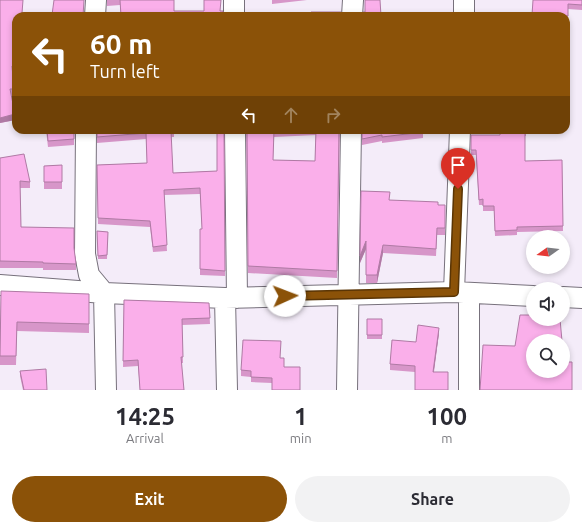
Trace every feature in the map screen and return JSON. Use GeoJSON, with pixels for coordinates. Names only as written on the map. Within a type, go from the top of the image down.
{"type":"FeatureCollection","features":[{"type":"Feature","properties":{"kind":"street"},"geometry":{"type":"LineString","coordinates":[[95,12],[96,0]]}},
{"type":"Feature","properties":{"kind":"street"},"geometry":{"type":"LineString","coordinates":[[234,0],[234,12]]}},
{"type":"Feature","properties":{"kind":"street"},"geometry":{"type":"LineString","coordinates":[[352,12],[353,0]]}},
{"type":"Feature","properties":{"kind":"street"},"geometry":{"type":"LineString","coordinates":[[464,0],[464,12]]}},
{"type":"Feature","properties":{"kind":"street"},"geometry":{"type":"LineString","coordinates":[[86,134],[85,254],[89,275],[104,293],[106,390]]}},
{"type":"Feature","properties":{"kind":"street"},"geometry":{"type":"LineString","coordinates":[[226,390],[231,298],[235,134]]}},
{"type":"Feature","properties":{"kind":"street"},"geometry":{"type":"LineString","coordinates":[[347,390],[351,134]]}},
{"type":"Feature","properties":{"kind":"street"},"geometry":{"type":"LineString","coordinates":[[460,134],[462,293],[469,390]]}},
{"type":"Feature","properties":{"kind":"street"},"geometry":{"type":"LineString","coordinates":[[0,285],[104,293],[231,298],[348,294],[462,293],[526,296]]}},
{"type":"Feature","properties":{"kind":"street"},"geometry":{"type":"LineString","coordinates":[[570,297],[582,298]]}},
{"type":"Feature","properties":{"kind":"building"},"geometry":{"type":"Polygon","coordinates":[[[0,0],[23,0],[22,12],[12,12],[12,89],[10,89],[12,99],[12,115],[0,118],[0,0]]]}},
{"type":"Feature","properties":{"kind":"building"},"geometry":{"type":"Polygon","coordinates":[[[54,0],[84,0],[83,12],[52,12],[54,0]]]}},
{"type":"Feature","properties":{"kind":"building"},"geometry":{"type":"Polygon","coordinates":[[[120,0],[174,0],[174,11],[204,11],[204,0],[221,0],[220,11],[223,11],[223,12],[121,12],[120,0]]]}},
{"type":"Feature","properties":{"kind":"building"},"geometry":{"type":"Polygon","coordinates":[[[365,0],[380,0],[381,12],[365,12],[365,0]]]}},
{"type":"Feature","properties":{"kind":"building"},"geometry":{"type":"Polygon","coordinates":[[[533,0],[582,0],[582,5],[568,4],[568,12],[532,12],[533,0]]]}},
{"type":"Feature","properties":{"kind":"building"},"geometry":{"type":"Polygon","coordinates":[[[47,134],[74,134],[74,139],[48,141],[47,134]]]}},
{"type":"Feature","properties":{"kind":"building"},"geometry":{"type":"Polygon","coordinates":[[[97,134],[134,134],[97,137],[97,134]]]}},
{"type":"Feature","properties":{"kind":"building"},"geometry":{"type":"Polygon","coordinates":[[[146,134],[171,134],[173,173],[217,171],[217,134],[224,134],[225,271],[200,269],[200,229],[202,229],[200,188],[164,190],[167,245],[153,247],[150,221],[98,218],[97,165],[147,163],[146,134]]]}},
{"type":"Feature","properties":{"kind":"building"},"geometry":{"type":"Polygon","coordinates":[[[247,134],[274,134],[273,160],[315,161],[316,134],[339,134],[337,271],[248,266],[247,134]]]}},
{"type":"Feature","properties":{"kind":"building"},"geometry":{"type":"Polygon","coordinates":[[[362,134],[407,134],[382,137],[382,135],[362,139],[362,134]]]}},
{"type":"Feature","properties":{"kind":"building"},"geometry":{"type":"Polygon","coordinates":[[[525,134],[525,161],[562,160],[563,226],[517,227],[517,230],[495,231],[494,206],[483,206],[483,199],[479,200],[476,150],[471,150],[471,135],[525,134]]]}},
{"type":"Feature","properties":{"kind":"building"},"geometry":{"type":"Polygon","coordinates":[[[24,154],[30,182],[20,181],[21,227],[74,228],[76,264],[0,261],[0,158],[24,154]]]}},
{"type":"Feature","properties":{"kind":"building"},"geometry":{"type":"Polygon","coordinates":[[[62,165],[62,182],[44,182],[44,166],[62,165]]]}},
{"type":"Feature","properties":{"kind":"building"},"geometry":{"type":"Polygon","coordinates":[[[361,191],[390,192],[389,200],[438,202],[438,205],[445,205],[445,228],[437,228],[436,249],[383,245],[377,275],[366,275],[366,241],[360,256],[361,191]]]}},
{"type":"Feature","properties":{"kind":"building"},"geometry":{"type":"Polygon","coordinates":[[[97,231],[108,232],[107,255],[98,256],[97,231]]]}},
{"type":"Feature","properties":{"kind":"building"},"geometry":{"type":"Polygon","coordinates":[[[1,291],[89,294],[89,324],[17,322],[16,356],[0,356],[1,291]]]}},
{"type":"Feature","properties":{"kind":"building"},"geometry":{"type":"Polygon","coordinates":[[[124,300],[209,303],[210,318],[182,319],[183,357],[181,357],[184,390],[140,390],[138,360],[123,361],[124,300]]]}},
{"type":"Feature","properties":{"kind":"building"},"geometry":{"type":"Polygon","coordinates":[[[520,315],[526,315],[526,326],[561,326],[561,334],[526,334],[526,378],[570,378],[570,362],[572,362],[572,390],[480,390],[483,345],[515,346],[520,315]]]}},
{"type":"Feature","properties":{"kind":"building"},"geometry":{"type":"Polygon","coordinates":[[[367,319],[382,319],[382,335],[367,335],[367,319]]]}},
{"type":"Feature","properties":{"kind":"building"},"geometry":{"type":"Polygon","coordinates":[[[418,325],[439,328],[433,372],[448,372],[448,390],[415,390],[415,366],[390,364],[392,340],[416,342],[418,325]]]}},
{"type":"Feature","properties":{"kind":"building"},"geometry":{"type":"Polygon","coordinates":[[[243,340],[281,341],[280,358],[284,358],[284,367],[300,367],[300,390],[272,390],[272,378],[251,377],[251,371],[241,370],[243,340]]]}},
{"type":"Feature","properties":{"kind":"building"},"geometry":{"type":"Polygon","coordinates":[[[46,369],[47,390],[24,390],[20,371],[46,369]]]}},
{"type":"Feature","properties":{"kind":"route"},"geometry":{"type":"LineString","coordinates":[[285,296],[454,292],[458,189]]}}]}
